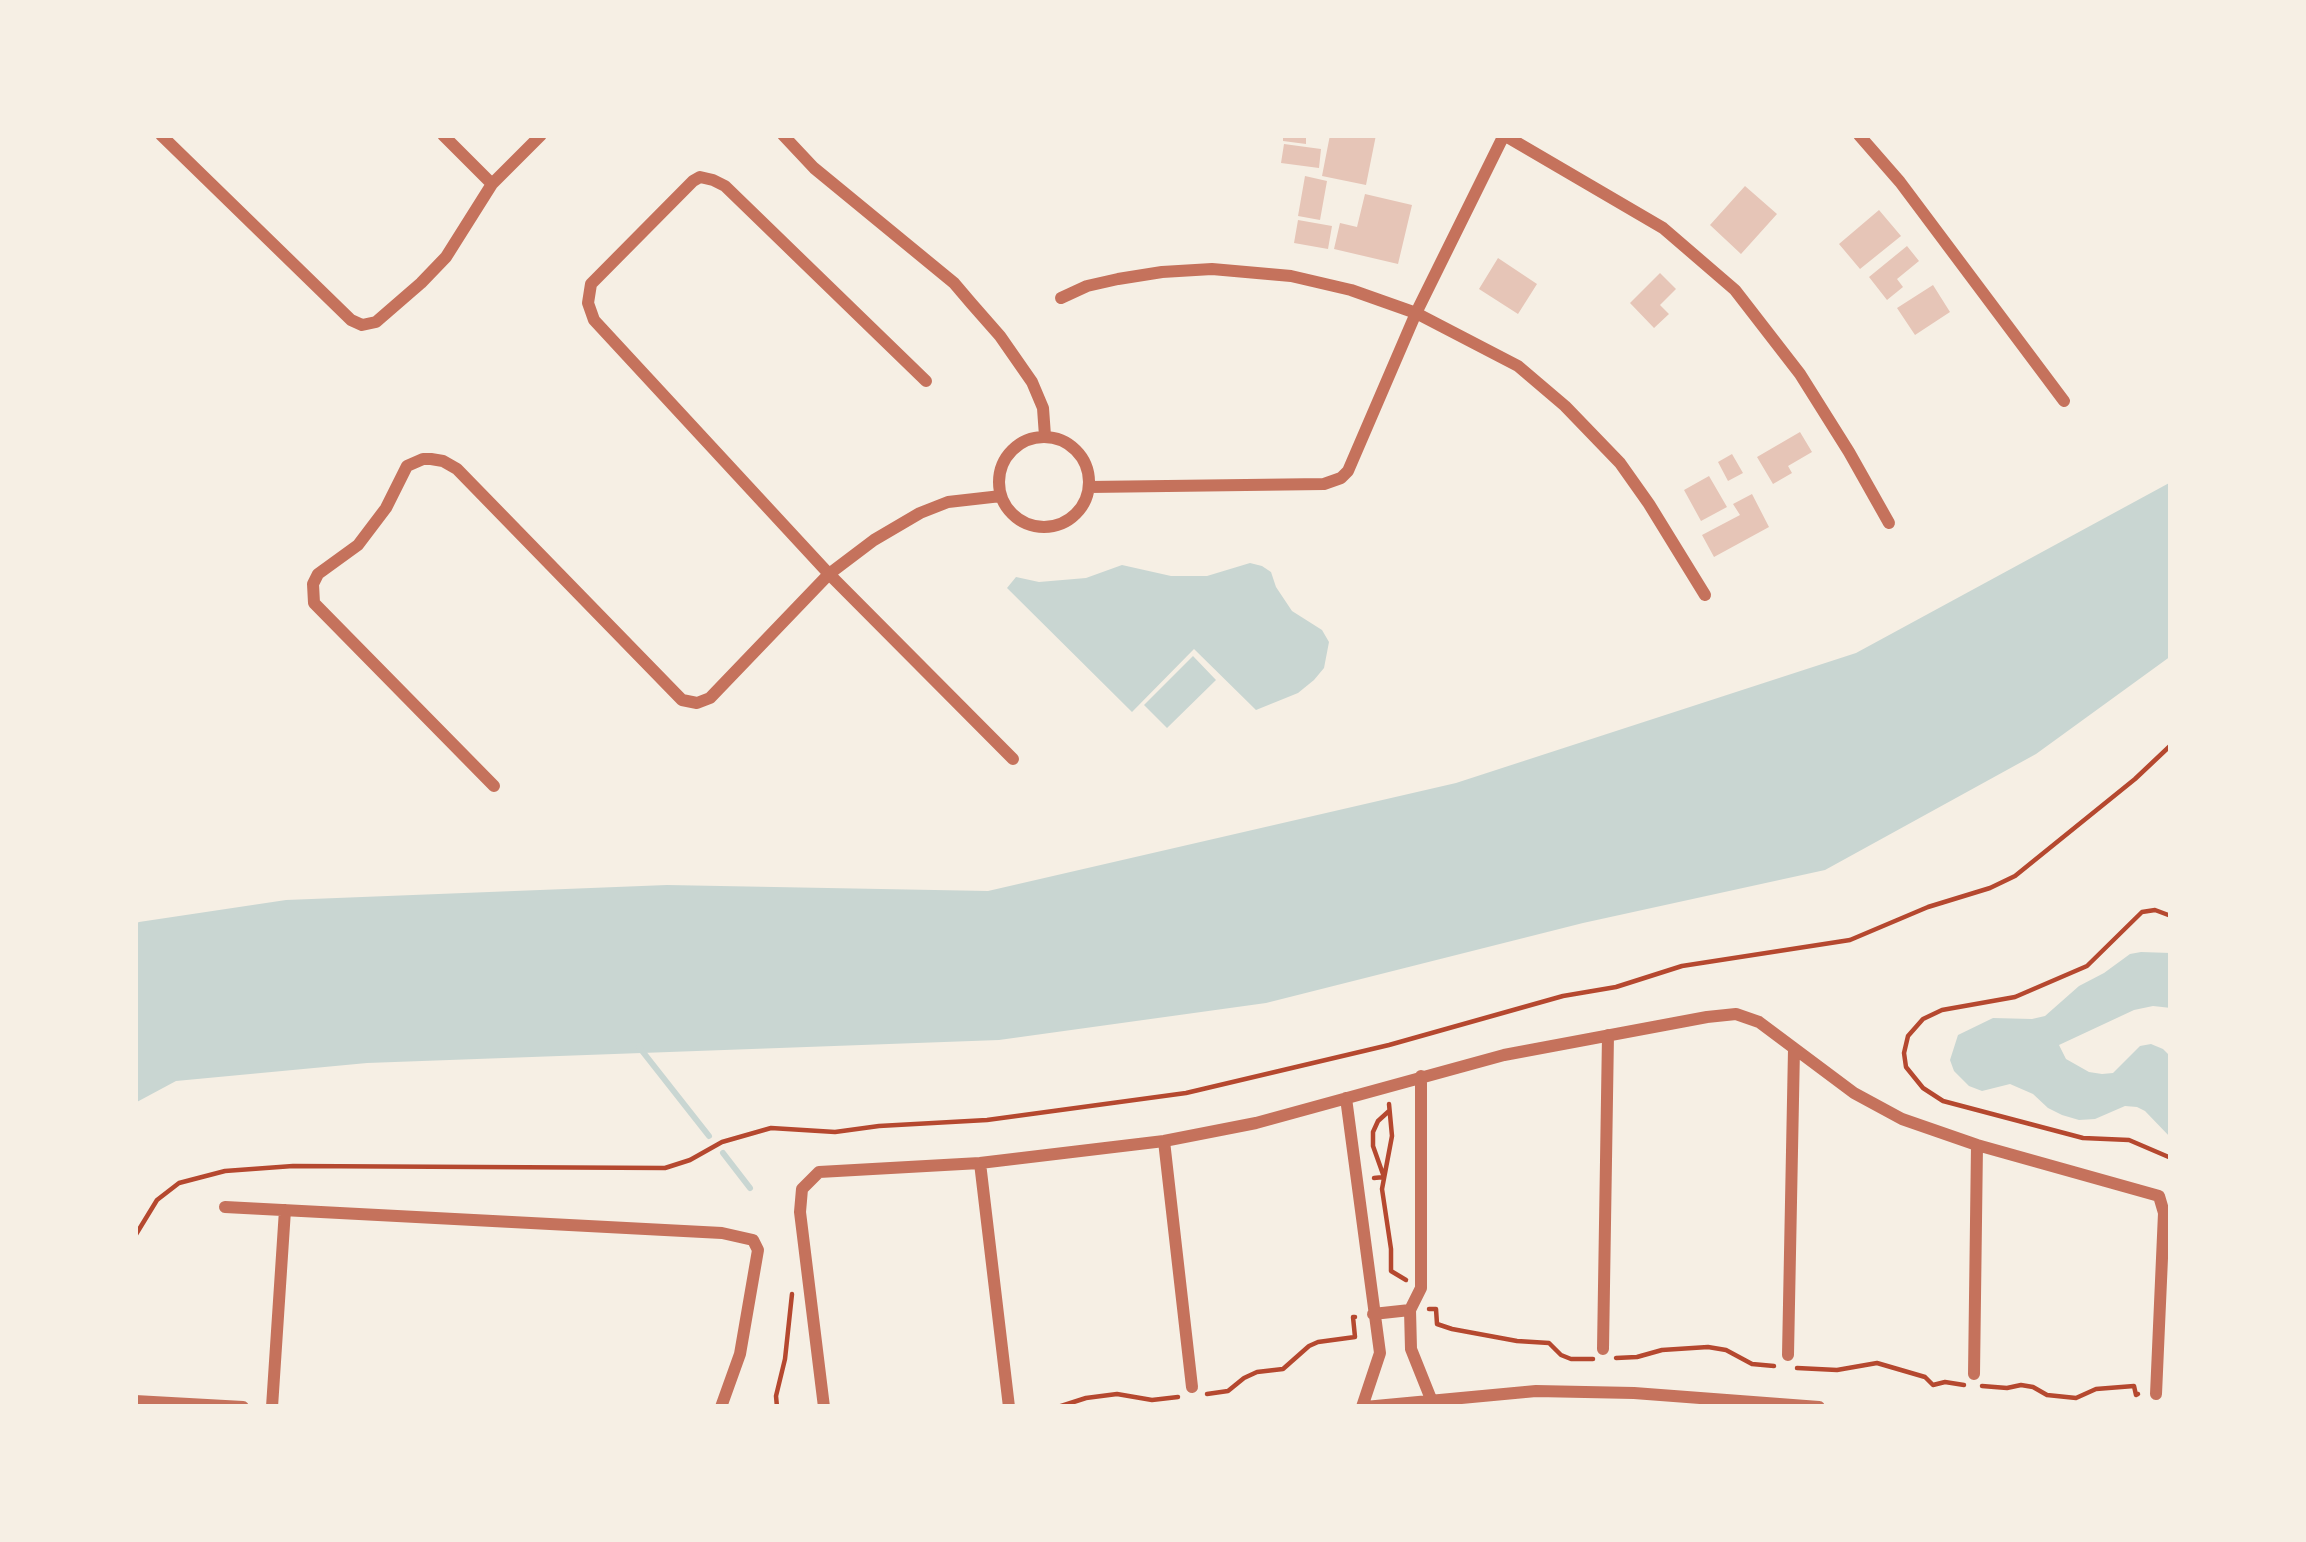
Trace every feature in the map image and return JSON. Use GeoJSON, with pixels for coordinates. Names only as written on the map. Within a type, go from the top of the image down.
{"type":"FeatureCollection","features":[{"type":"Feature","properties":{"kind":"street"},"geometry":{"type":"LineString","coordinates":[[161,135],[351,320],[362,325],[376,322],[395,308],[446,257],[492,184],[541,135]]}},
{"type":"Feature","properties":{"kind":"street"},"geometry":{"type":"LineString","coordinates":[[443,135],[492,184]]}},
{"type":"Feature","properties":{"kind":"street"},"geometry":{"type":"LineString","coordinates":[[783,135],[814,168],[954,283],[1032,382],[1042,408],[1045,436]]}},
{"type":"Feature","properties":{"kind":"street"},"geometry":{"type":"LineString","coordinates":[[1090,487],[1324,484],[1341,478],[1348,472],[1416,314],[1504,135],[1663,228],[1735,290],[1800,374],[1889,523]]}},
{"type":"Feature","properties":{"kind":"street"},"geometry":{"type":"LineString","coordinates":[[1859,135],[1927,216],[2064,401]]}},
{"type":"Feature","properties":{"kind":"street"},"geometry":{"type":"LineString","coordinates":[[926,381],[713,180],[700,177],[693,181],[591,284],[588,303],[594,320],[829,574],[1013,759]]}},
{"type":"Feature","properties":{"kind":"street"},"geometry":{"type":"LineString","coordinates":[[1061,298],[1118,279],[1212,269],[1291,276],[1351,290],[1416,314],[1517,366],[1565,406],[1621,463],[1705,595]]}},
{"type":"Feature","properties":{"kind":"street"},"geometry":{"type":"LineString","coordinates":[[1045,436],[1072,446],[1082,457],[1090,487],[1076,514],[1049,527],[1019,520],[1007,508],[999,482],[1007,454],[1030,438],[1045,436]]}},
{"type":"Feature","properties":{"kind":"street"},"geometry":{"type":"LineString","coordinates":[[494,786],[314,603],[318,574],[358,545],[386,508],[407,466],[431,459],[457,469],[682,700],[697,703],[710,698],[829,574],[874,539],[948,502],[1001,496]]}},
{"type":"Feature","properties":{"kind":"street"},"geometry":{"type":"LineString","coordinates":[[824,1407],[800,1212],[802,1189],[819,1172],[980,1163],[1164,1141],[1256,1123],[1504,1055],[1736,1014],[1759,1022],[1854,1093],[1902,1119],[1976,1145],[2159,1196],[2164,1214],[2156,1394]]}},
{"type":"Feature","properties":{"kind":"street"},"geometry":{"type":"LineString","coordinates":[[1603,1349],[1608,1035]]}},
{"type":"Feature","properties":{"kind":"street"},"geometry":{"type":"LineString","coordinates":[[1788,1355],[1794,1049]]}},
{"type":"Feature","properties":{"kind":"street"},"geometry":{"type":"LineString","coordinates":[[1421,1076],[1420,1288],[1410,1310],[1411,1349],[1431,1399]]}},
{"type":"Feature","properties":{"kind":"street"},"geometry":{"type":"LineString","coordinates":[[1346,1098],[1380,1353],[1363,1407],[1536,1391],[1819,1407]]}},
{"type":"Feature","properties":{"kind":"street"},"geometry":{"type":"LineString","coordinates":[[1164,1141],[1192,1387]]}},
{"type":"Feature","properties":{"kind":"street"},"geometry":{"type":"LineString","coordinates":[[1974,1374],[1976,1145]]}},
{"type":"Feature","properties":{"kind":"street"},"geometry":{"type":"LineString","coordinates":[[980,1163],[1009,1407]]}},
{"type":"Feature","properties":{"kind":"street"},"geometry":{"type":"LineString","coordinates":[[225,1207],[722,1233],[753,1240],[758,1250],[740,1354],[722,1407]]}},
{"type":"Feature","properties":{"kind":"street"},"geometry":{"type":"LineString","coordinates":[[272,1407],[285,1210]]}},
{"type":"Feature","properties":{"kind":"street"},"geometry":{"type":"LineString","coordinates":[[1373,1314],[1410,1310]]}},
{"type":"Feature","properties":{"kind":"street"},"geometry":{"type":"LineString","coordinates":[[135,1401],[243,1407]]}},
{"type":"Feature","properties":{"kind":"path"},"geometry":{"type":"LineString","coordinates":[[135,1236],[158,1200],[179,1183],[225,1171],[293,1166],[665,1168],[722,1142],[771,1128],[835,1132],[987,1120],[1186,1093],[1388,1045],[1682,966],[1850,940],[2015,876],[2171,745]]}},
{"type":"Feature","properties":{"kind":"path"},"geometry":{"type":"LineString","coordinates":[[2171,916],[2155,910],[2142,912],[2087,966],[2015,997],[1942,1010],[1923,1019],[1908,1036],[1904,1053],[1906,1067],[1923,1088],[1943,1101],[2083,1138],[2129,1140],[2171,1158]]}},
{"type":"Feature","properties":{"kind":"path"},"geometry":{"type":"LineString","coordinates":[[1384,1087],[1392,1136],[1382,1189],[1390,1271]]}},
{"type":"Feature","properties":{"kind":"path"},"geometry":{"type":"LineString","coordinates":[[1384,1178],[1373,1132],[1390,1110]]}},
{"type":"Feature","properties":{"kind":"path"},"geometry":{"type":"LineString","coordinates":[[777,1407],[790,1326],[792,1276]]}},
{"type":"Feature","properties":{"kind":"path"},"geometry":{"type":"LineString","coordinates":[[1058,1407],[1117,1394],[1152,1400],[1228,1391],[1257,1372],[1283,1369],[1309,1346],[1355,1337],[1353,1317],[1373,1314]]}},
{"type":"Feature","properties":{"kind":"shaded area"},"geometry":{"type":"Polygon","coordinates":[[[2171,482],[2171,656],[2036,754],[1825,870],[1583,923],[1266,1003],[999,1040],[367,1063],[176,1081],[135,1103],[135,924],[139,922],[286,900],[667,885],[988,891],[1456,783],[1856,653],[2171,482]]]}},
{"type":"Feature","properties":{"kind":"shaded area"},"geometry":{"type":"Polygon","coordinates":[[[1250,563],[1271,572],[1292,611],[1322,630],[1329,642],[1324,668],[1314,680],[1298,693],[1256,710],[1194,649],[1132,712],[1007,588],[1016,577],[1039,582],[1086,578],[1122,565],[1171,576],[1207,576],[1250,563]]]}},
{"type":"Feature","properties":{"kind":"shaded area"},"geometry":{"type":"Polygon","coordinates":[[[1193,656],[1216,680],[1167,728],[1144,705],[1193,656]]]}},
{"type":"Feature","properties":{"kind":"shaded area"},"geometry":{"type":"Polygon","coordinates":[[[2141,952],[2171,953],[2171,1008],[2134,1010],[2059,1045],[2066,1059],[2102,1074],[2113,1073],[2140,1046],[2163,1049],[2171,1057],[2171,1138],[2137,1107],[2125,1106],[2095,1119],[2079,1120],[2048,1108],[2033,1094],[2010,1084],[1982,1091],[1969,1086],[1954,1071],[1950,1060],[1958,1035],[1993,1018],[2045,1016],[2079,986],[2141,952]]]}},
{"type":"Feature","properties":{"kind":"building"},"geometry":{"type":"Polygon","coordinates":[[[1283,135],[1306,135],[1306,144],[1283,141],[1283,135]]]}},
{"type":"Feature","properties":{"kind":"building"},"geometry":{"type":"Polygon","coordinates":[[[1330,135],[1376,135],[1366,185],[1322,176],[1330,135]]]}},
{"type":"Feature","properties":{"kind":"building"},"geometry":{"type":"Polygon","coordinates":[[[1284,144],[1321,149],[1319,168],[1281,163],[1284,144]]]}},
{"type":"Feature","properties":{"kind":"building"},"geometry":{"type":"Polygon","coordinates":[[[1305,176],[1327,181],[1320,220],[1298,216],[1305,176]]]}},
{"type":"Feature","properties":{"kind":"building"},"geometry":{"type":"Polygon","coordinates":[[[1745,186],[1777,214],[1741,254],[1710,225],[1745,186]]]}},
{"type":"Feature","properties":{"kind":"building"},"geometry":{"type":"Polygon","coordinates":[[[1365,194],[1412,205],[1398,264],[1334,249],[1340,223],[1357,227],[1365,194]]]}},
{"type":"Feature","properties":{"kind":"building"},"geometry":{"type":"Polygon","coordinates":[[[1879,210],[1901,236],[1860,269],[1839,244],[1879,210]]]}},
{"type":"Feature","properties":{"kind":"building"},"geometry":{"type":"Polygon","coordinates":[[[1298,220],[1332,226],[1328,249],[1294,243],[1298,220]]]}},
{"type":"Feature","properties":{"kind":"building"},"geometry":{"type":"Polygon","coordinates":[[[1907,246],[1919,261],[1897,279],[1903,287],[1887,300],[1869,277],[1907,246]]]}},
{"type":"Feature","properties":{"kind":"building"},"geometry":{"type":"Polygon","coordinates":[[[1498,258],[1537,284],[1518,314],[1479,289],[1498,258]]]}},
{"type":"Feature","properties":{"kind":"building"},"geometry":{"type":"Polygon","coordinates":[[[1660,273],[1676,289],[1660,305],[1669,314],[1654,328],[1630,303],[1660,273]]]}},
{"type":"Feature","properties":{"kind":"building"},"geometry":{"type":"Polygon","coordinates":[[[1933,285],[1950,312],[1915,335],[1897,308],[1933,285]]]}},
{"type":"Feature","properties":{"kind":"building"},"geometry":{"type":"Polygon","coordinates":[[[1800,432],[1812,452],[1788,466],[1792,473],[1773,484],[1757,457],[1800,432]]]}},
{"type":"Feature","properties":{"kind":"building"},"geometry":{"type":"Polygon","coordinates":[[[1732,454],[1743,473],[1728,481],[1718,462],[1732,454]]]}},
{"type":"Feature","properties":{"kind":"building"},"geometry":{"type":"Polygon","coordinates":[[[1709,476],[1727,507],[1701,521],[1684,490],[1709,476]]]}},
{"type":"Feature","properties":{"kind":"building"},"geometry":{"type":"Polygon","coordinates":[[[1752,494],[1769,527],[1714,557],[1702,535],[1740,515],[1733,504],[1752,494]]]}},
{"type":"Feature","properties":{"kind":"waterway"},"geometry":{"type":"LineString","coordinates":[[639,1047],[709,1136]]}},
{"type":"Feature","properties":{"kind":"waterway"},"geometry":{"type":"LineString","coordinates":[[723,1153],[750,1188]]}}]}
